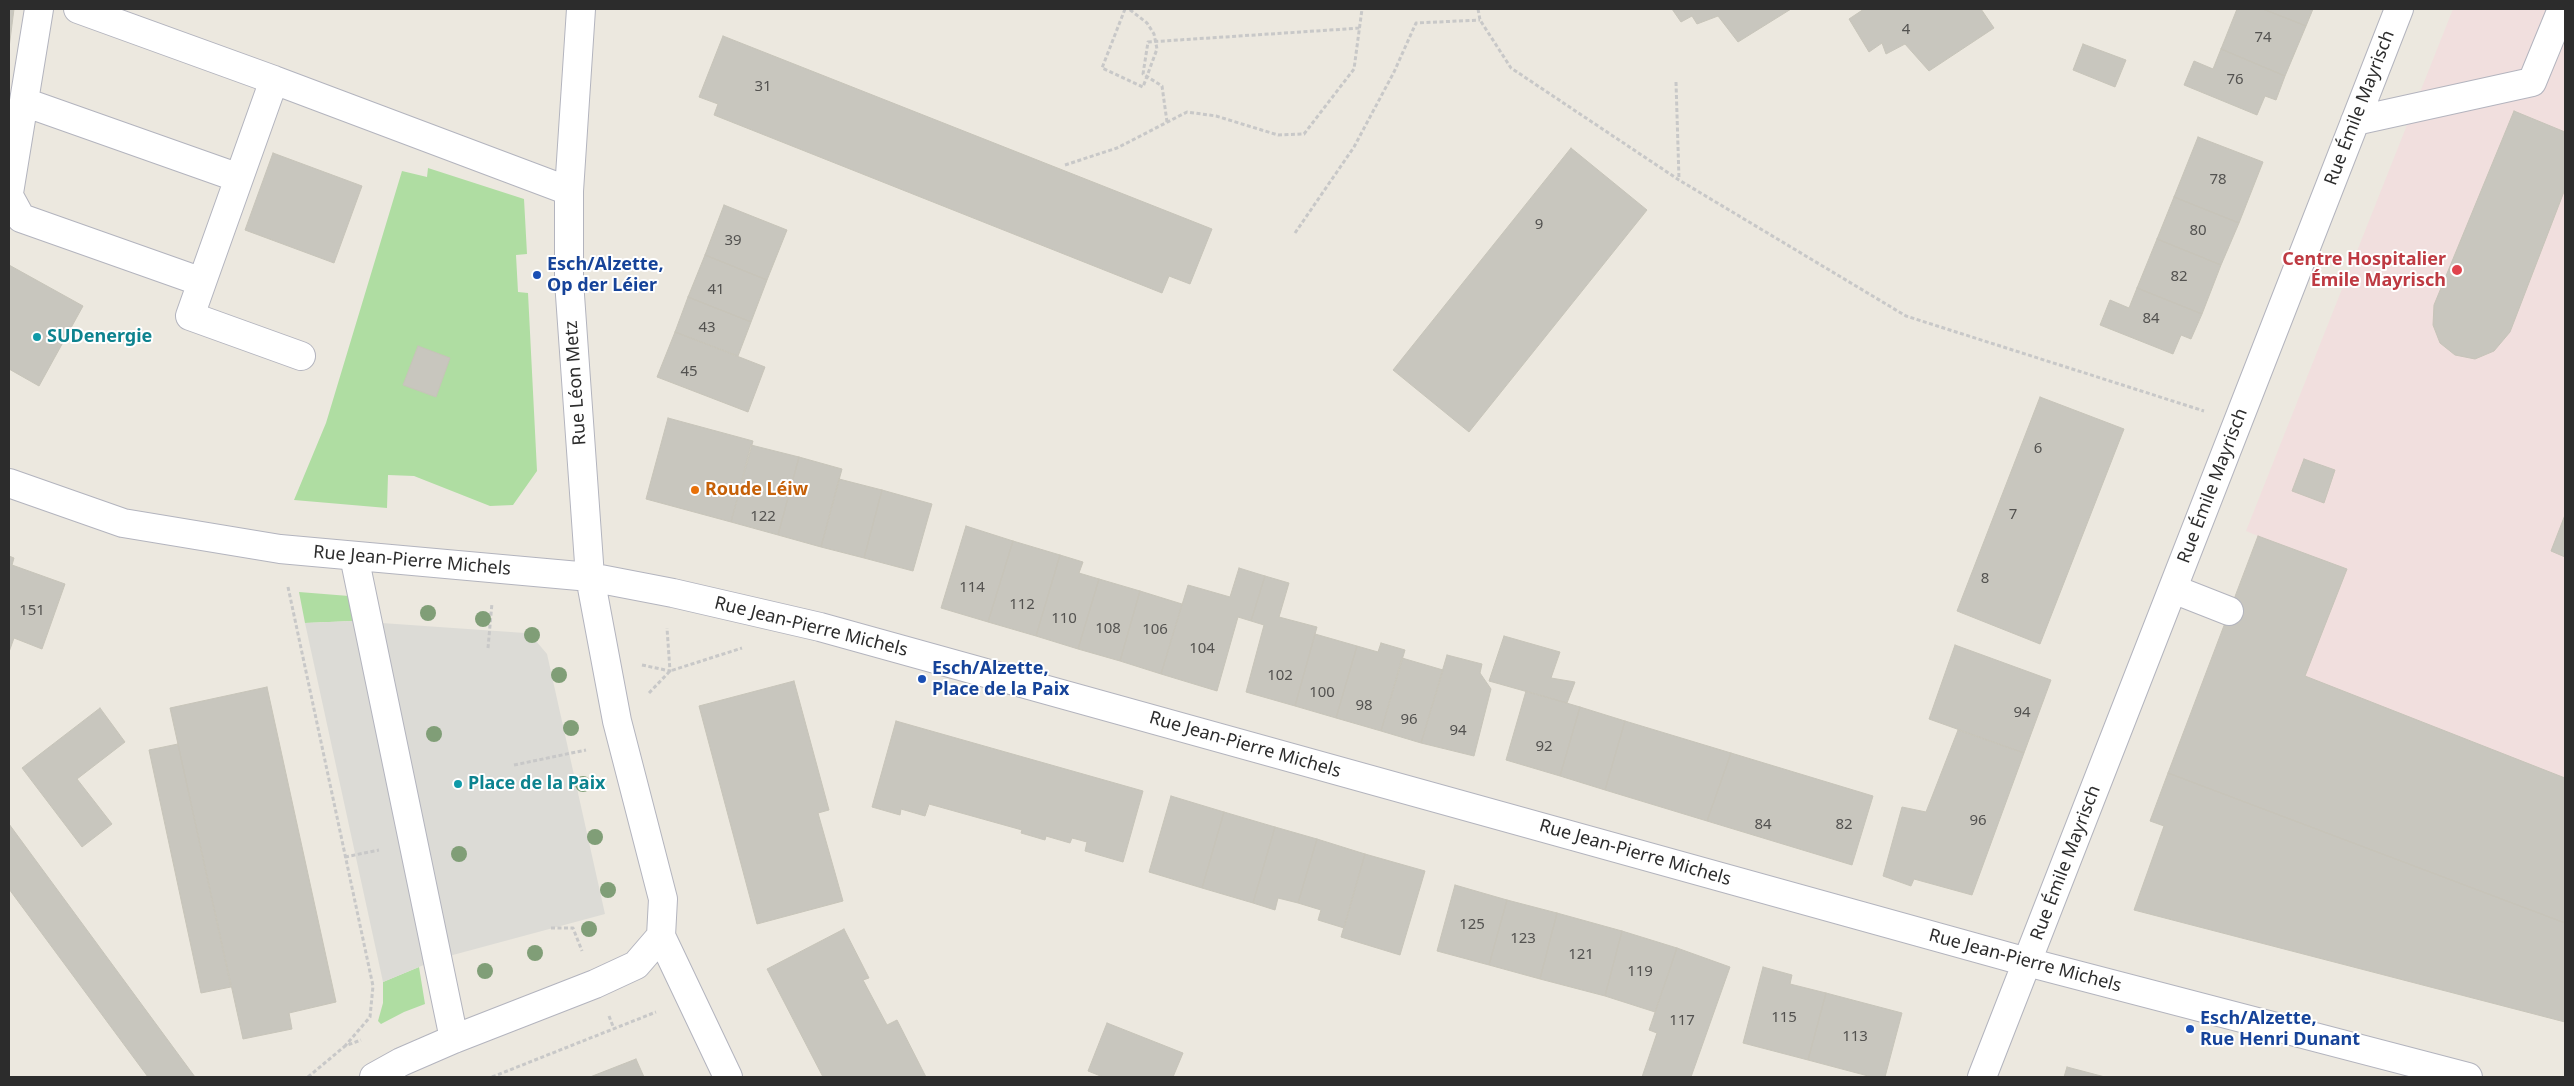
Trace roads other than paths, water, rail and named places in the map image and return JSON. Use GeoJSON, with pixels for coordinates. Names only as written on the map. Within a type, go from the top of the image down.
{"type":"FeatureCollection","features":[{"type":"Feature","properties":{"kind":"street"},"geometry":{"type":"LineString","coordinates":[[39,9],[9,195],[20,218],[202,282]]}},
{"type":"Feature","properties":{"kind":"street"},"geometry":{"type":"LineString","coordinates":[[78,9],[274,80],[569,191]]}},
{"type":"Feature","properties":{"kind":"street","name":"Rue Léon Metz"},"geometry":{"type":"LineString","coordinates":[[581,9],[569,191],[569,281],[590,577]]}},
{"type":"Feature","properties":{"kind":"street","name":"Rue Émile Mayrisch"},"geometry":{"type":"LineString","coordinates":[[1982,1077],[2399,9]]}},
{"type":"Feature","properties":{"kind":"street"},"geometry":{"type":"LineString","coordinates":[[2355,121],[2532,82],[2562,9]]}},
{"type":"Feature","properties":{"kind":"street"},"geometry":{"type":"LineString","coordinates":[[274,80],[190,316],[301,356]]}},
{"type":"Feature","properties":{"kind":"street"},"geometry":{"type":"LineString","coordinates":[[24,102],[239,178]]}},
{"type":"Feature","properties":{"kind":"street","name":"Rue Jean-Pierre Michels"},"geometry":{"type":"LineString","coordinates":[[9,483],[123,523],[280,549],[590,577],[673,592],[820,627],[2027,962],[2468,1077]]}},
{"type":"Feature","properties":{"kind":"street"},"geometry":{"type":"LineString","coordinates":[[354,556],[454,1038]]}},
{"type":"Feature","properties":{"kind":"street"},"geometry":{"type":"LineString","coordinates":[[590,577],[622,743],[663,899],[661,936],[728,1077]]}},
{"type":"Feature","properties":{"kind":"street"},"geometry":{"type":"LineString","coordinates":[[2172,589],[2229,611]]}},
{"type":"Feature","properties":{"kind":"street"},"geometry":{"type":"LineString","coordinates":[[374,1077],[454,1038],[595,984],[636,965],[661,936]]}},
{"type":"Feature","properties":{"kind":"place","name":"Centre Hospitalier Émile Mayrisch"},"geometry":{"type":"Point","coordinates":[2457,270]}},
{"type":"Feature","properties":{"kind":"place","name":"Esch/Alzette, Op der Léier"},"geometry":{"type":"Point","coordinates":[537,275]}},
{"type":"Feature","properties":{"kind":"place","name":"SUDenergie"},"geometry":{"type":"Point","coordinates":[37,337]}},
{"type":"Feature","properties":{"kind":"place","name":"Roude Léiw"},"geometry":{"type":"Point","coordinates":[695,490]}},
{"type":"Feature","properties":{"kind":"place","name":"Esch/Alzette, Place de la Paix"},"geometry":{"type":"Point","coordinates":[922,679]}},
{"type":"Feature","properties":{"kind":"place","name":"Place de la Paix"},"geometry":{"type":"Point","coordinates":[458,784]}},
{"type":"Feature","properties":{"kind":"place","name":"Esch/Alzette, Rue Henri Dunant"},"geometry":{"type":"Point","coordinates":[2190,1029]}}]}
